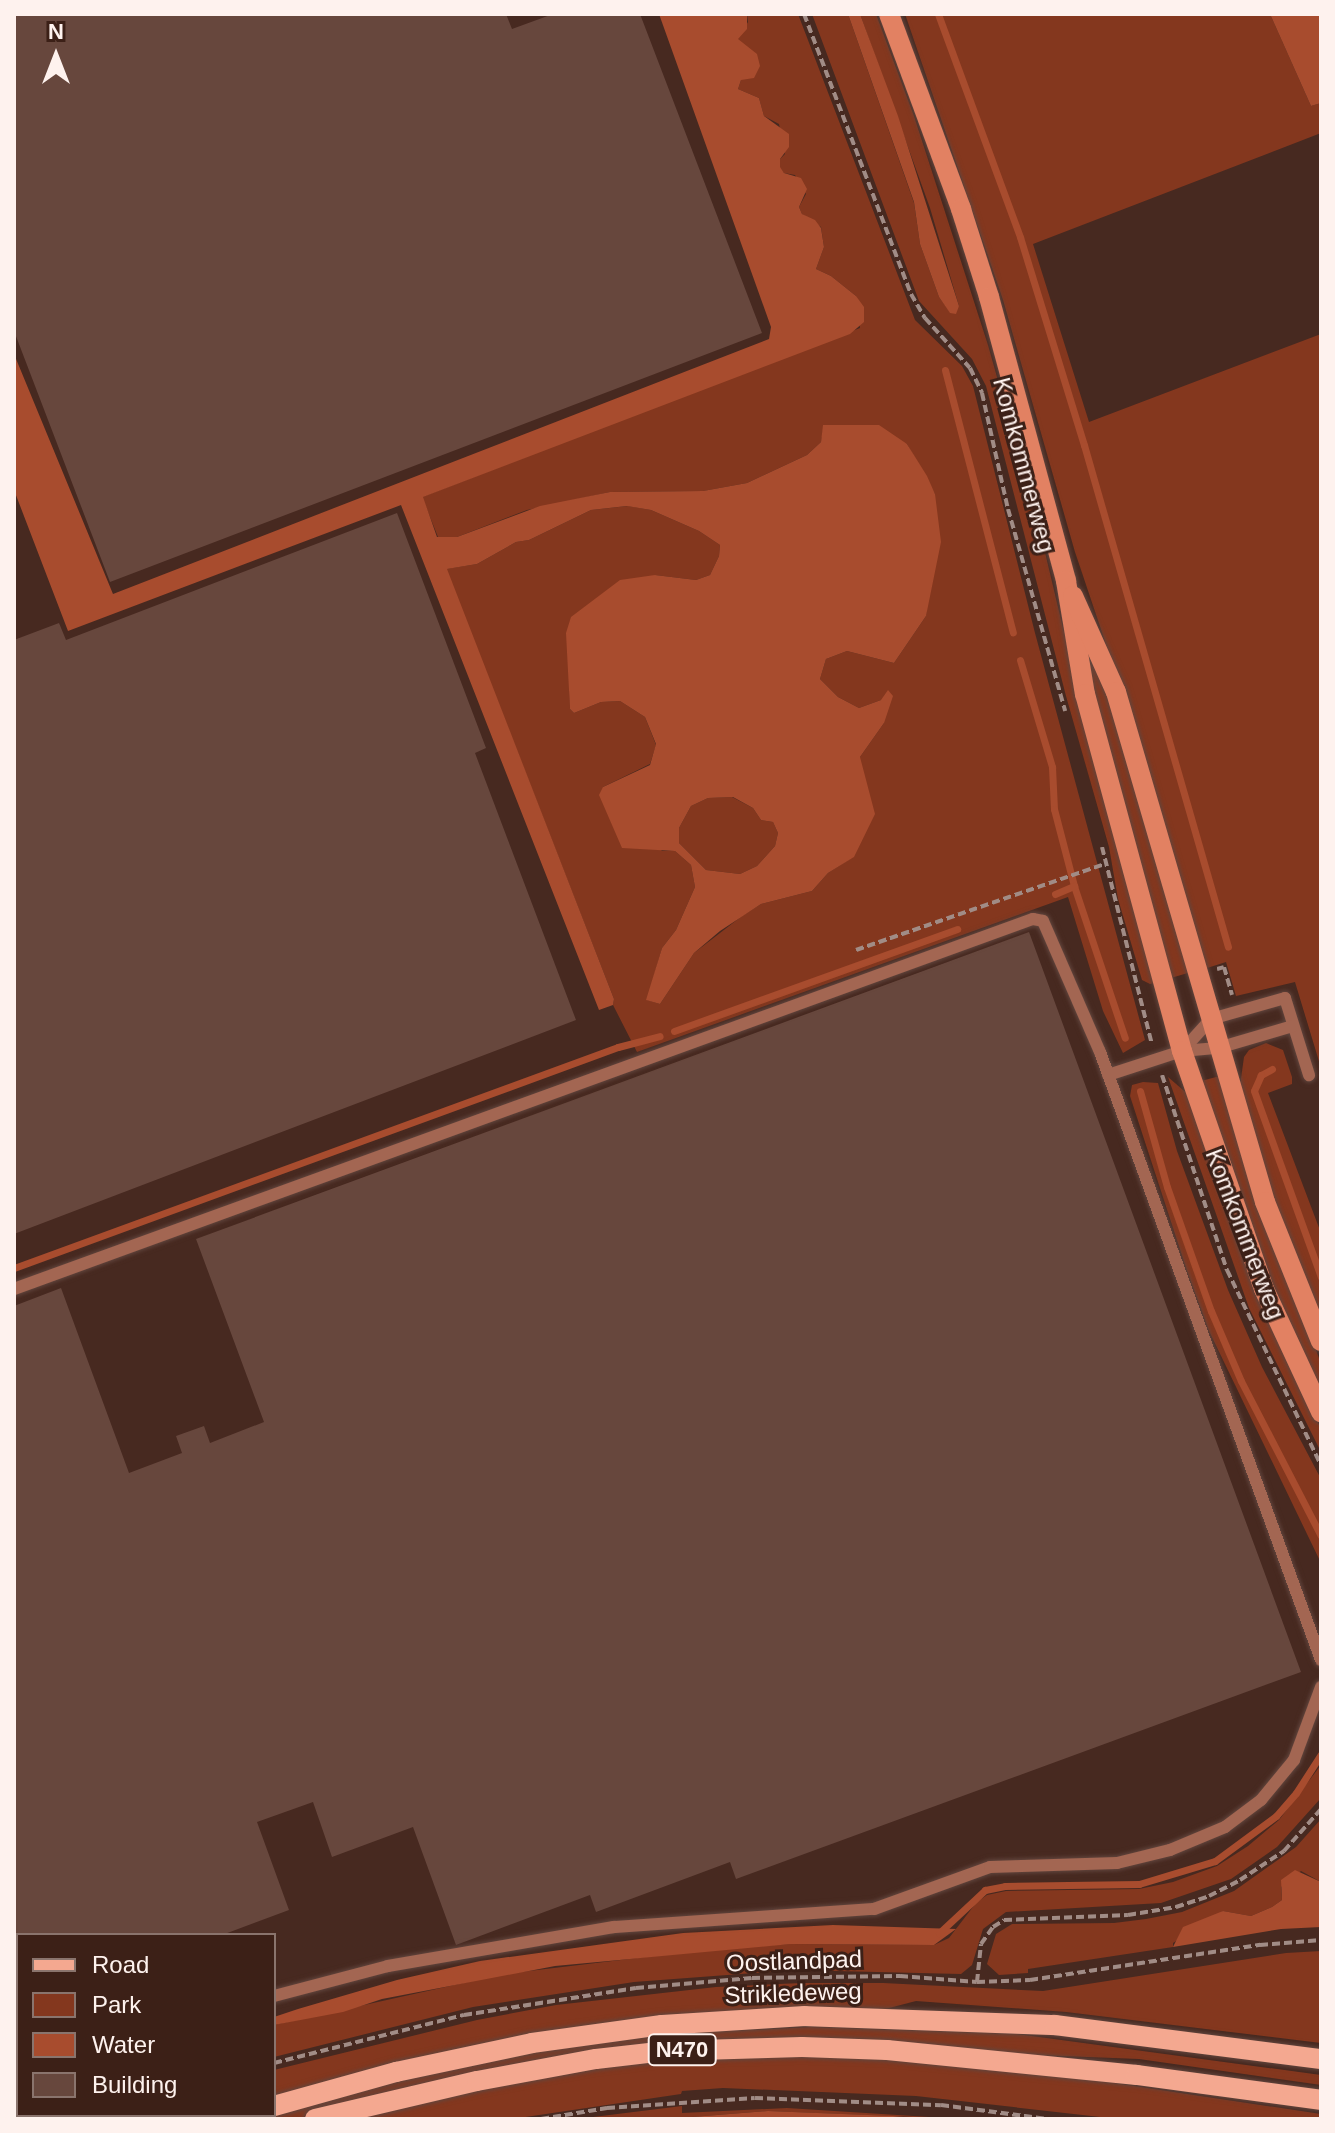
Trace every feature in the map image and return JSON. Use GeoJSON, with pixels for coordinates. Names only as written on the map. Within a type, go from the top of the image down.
{"type":"FeatureCollection","features":[{"type":"Feature","properties":{"kind":"main road","name":"Komkommerweg"},"geometry":{"type":"LineString","coordinates":[[889,14],[961,209],[989,297],[1066,581],[1085,694],[1182,1051],[1264,1289],[1321,1412]]}},
{"type":"Feature","properties":{"kind":"main road","name":"Komkommerweg"},"geometry":{"type":"LineString","coordinates":[[1066,581],[1095,637],[1116,692],[1265,1202],[1321,1341]]}},
{"type":"Feature","properties":{"kind":"main road","name":"Strikledeweg"},"geometry":{"type":"LineString","coordinates":[[276,2105],[383,2075],[532,2043],[662,2025],[805,2016],[1055,2025],[1321,2059]]}},
{"type":"Feature","properties":{"kind":"main road","name":"N470"},"geometry":{"type":"LineString","coordinates":[[315,2119],[492,2077],[596,2059],[665,2051],[788,2047],[887,2050],[1137,2075],[1321,2100]]}},
{"type":"Feature","properties":{"kind":"lane"},"geometry":{"type":"LineString","coordinates":[[14,1289],[1033,919],[1043,921],[1108,1075],[1321,1660]]}},
{"type":"Feature","properties":{"kind":"lane"},"geometry":{"type":"LineString","coordinates":[[1182,1051],[1211,1019],[1285,998],[1309,1075]]}},
{"type":"Feature","properties":{"kind":"lane"},"geometry":{"type":"LineString","coordinates":[[1108,1075],[1182,1051],[1218,1048],[1293,1026]]}},
{"type":"Feature","properties":{"kind":"lane"},"geometry":{"type":"LineString","coordinates":[[276,1995],[388,1966],[614,1927],[874,1909],[990,1867],[1117,1863],[1170,1850],[1225,1827],[1261,1800],[1294,1760],[1321,1687]]}},
{"type":"Feature","properties":{"kind":"path","name":"Komkommerweg"},"geometry":{"type":"LineString","coordinates":[[804,14],[911,294],[925,318],[970,368],[982,393],[1008,509],[1068,722]]}},
{"type":"Feature","properties":{"kind":"path","name":"Komkommerweg"},"geometry":{"type":"LineString","coordinates":[[1101,843],[1157,1060],[1227,1270],[1321,1465]]}},
{"type":"Feature","properties":{"kind":"path"},"geometry":{"type":"LineString","coordinates":[[856,950],[1062,876],[1104,864]]}},
{"type":"Feature","properties":{"kind":"path"},"geometry":{"type":"LineString","coordinates":[[977,1982],[981,1944],[993,1927],[1004,1920],[1128,1915],[1198,1900],[1240,1880],[1284,1851],[1321,1809]]}},
{"type":"Feature","properties":{"kind":"path","name":"Oostlandpad"},"geometry":{"type":"LineString","coordinates":[[276,2062],[464,2015],[636,1988],[752,1978],[855,1976],[977,1982],[1030,1980],[1260,1945],[1321,1940]]}},
{"type":"Feature","properties":{"kind":"path"},"geometry":{"type":"LineString","coordinates":[[541,2119],[607,2108],[755,2098],[941,2105],[1047,2119]]}},
{"type":"Feature","properties":{"kind":"green space"},"geometry":{"type":"Polygon","coordinates":[[[747,14],[798,14],[915,320],[962,366],[973,386],[1035,633],[1145,1040],[1123,1053],[1103,1011],[1068,897],[637,1052],[613,1005],[614,999],[446,569],[477,564],[516,542],[529,540],[591,510],[628,506],[651,510],[699,531],[720,545],[719,556],[710,575],[696,580],[655,575],[569,676],[570,709],[574,713],[601,702],[620,701],[645,717],[656,745],[650,764],[603,787],[662,851],[675,851],[691,865],[695,887],[676,930],[662,948],[647,1000],[660,1004],[694,953],[742,916],[761,904],[812,891],[828,873],[853,857],[860,757],[884,723],[881,700],[859,708],[838,697],[820,679],[826,659],[847,651],[894,663],[926,616],[935,494],[907,444],[824,425],[821,442],[807,455],[747,483],[703,491],[610,492],[527,510],[457,537],[438,537],[422,497],[860,328],[856,296],[831,276],[816,269],[824,247],[821,227],[802,214],[799,207],[806,194],[795,175],[784,173],[780,168],[780,159],[785,154],[779,124],[764,116],[759,98],[738,89],[741,80],[737,39],[748,22],[747,14]]]}},
{"type":"Feature","properties":{"kind":"green space"},"geometry":{"type":"Polygon","coordinates":[[[812,14],[848,14],[914,203],[920,244],[939,297],[950,312],[959,306],[930,208],[860,14],[876,14],[914,116],[988,345],[1158,982],[1150,984],[1142,980],[1118,899],[1109,847],[1066,696],[986,386],[972,359],[919,301],[812,14]]]}},
{"type":"Feature","properties":{"kind":"green space"},"geometry":{"type":"Polygon","coordinates":[[[905,14],[1270,14],[1311,106],[1321,103],[1321,133],[1033,244],[1089,422],[1321,334],[1321,1068],[1295,982],[1236,996],[1226,962],[1204,969],[1122,692],[1075,552],[1003,300],[905,14]]]}},
{"type":"Feature","properties":{"kind":"green space"},"geometry":{"type":"Polygon","coordinates":[[[1086,640],[1119,726],[1191,972],[1171,978],[1098,720],[1086,640]]]}},
{"type":"Feature","properties":{"kind":"green space"},"geometry":{"type":"Polygon","coordinates":[[[732,797],[753,808],[761,820],[773,822],[778,833],[775,846],[757,866],[740,874],[706,870],[679,843],[679,828],[691,806],[708,798],[732,797]]]}},
{"type":"Feature","properties":{"kind":"green space"},"geometry":{"type":"Polygon","coordinates":[[[1266,1043],[1283,1050],[1292,1077],[1292,1084],[1268,1093],[1321,1233],[1321,1329],[1289,1247],[1239,1093],[1244,1057],[1249,1050],[1266,1043]]]}},
{"type":"Feature","properties":{"kind":"green space"},"geometry":{"type":"Polygon","coordinates":[[[1220,1076],[1321,1364],[1321,1400],[1275,1301],[1201,1081],[1220,1076]]]}},
{"type":"Feature","properties":{"kind":"green space"},"geometry":{"type":"Polygon","coordinates":[[[1168,1077],[1190,1096],[1227,1216],[1256,1290],[1321,1429],[1321,1452],[1249,1308],[1168,1077]]]}},
{"type":"Feature","properties":{"kind":"green space"},"geometry":{"type":"Polygon","coordinates":[[[1158,1083],[1177,1151],[1228,1290],[1262,1367],[1321,1479],[1321,1563],[1209,1331],[1130,1096],[1132,1085],[1158,1083]]]}},
{"type":"Feature","properties":{"kind":"green space"},"geometry":{"type":"Polygon","coordinates":[[[1321,1765],[1321,1798],[1277,1847],[1231,1879],[1161,1903],[1006,1912],[983,1929],[972,1965],[961,1974],[793,1970],[634,1982],[473,2007],[276,2056],[276,2025],[504,1974],[721,1948],[791,1944],[934,1945],[949,1938],[976,1903],[987,1895],[1006,1891],[1139,1889],[1173,1882],[1217,1866],[1248,1846],[1279,1820],[1321,1765]]]}},
{"type":"Feature","properties":{"kind":"green space"},"geometry":{"type":"Polygon","coordinates":[[[1321,1819],[1321,1882],[1301,1871],[1281,1887],[1282,1900],[1272,1907],[1251,1916],[1223,1911],[1173,1943],[1173,1947],[1028,1969],[1028,1973],[999,1975],[987,1964],[996,1934],[1012,1924],[1114,1923],[1146,1919],[1182,1912],[1234,1891],[1296,1847],[1321,1819]]]}},
{"type":"Feature","properties":{"kind":"green space"},"geometry":{"type":"Polygon","coordinates":[[[1321,1951],[1321,2043],[1066,2012],[916,2001],[870,2013],[654,2020],[276,2099],[276,2070],[477,2020],[556,2005],[716,1987],[802,1983],[883,1983],[1043,1991],[1286,1953],[1321,1951]]]}},
{"type":"Feature","properties":{"kind":"green space"},"geometry":{"type":"Polygon","coordinates":[[[811,2027],[1017,2034],[1321,2075],[1321,2085],[1139,2059],[704,2042],[352,2104],[296,2119],[257,2119],[276,2117],[276,2114],[352,2092],[535,2052],[672,2034],[811,2027]]]}},
{"type":"Feature","properties":{"kind":"green space"},"geometry":{"type":"Polygon","coordinates":[[[743,2056],[902,2059],[1101,2081],[1321,2114],[1321,2119],[1118,2119],[916,2096],[723,2088],[682,2091],[681,2094],[512,2119],[352,2119],[487,2086],[601,2067],[743,2056]]]}},
{"type":"Feature","properties":{"kind":"green space"},"geometry":{"type":"Polygon","coordinates":[[[682,2106],[682,2113],[787,2108],[961,2119],[768,2111],[667,2119],[577,2119],[682,2106]]]}},
{"type":"Feature","properties":{"kind":"green space"},"geometry":{"type":"Polygon","coordinates":[[[14,2112],[16,2117],[84,2117],[14,2119],[14,2112]]]}},
{"type":"Feature","properties":{"kind":"green space"},"geometry":{"type":"Polygon","coordinates":[[[121,2117],[210,2117],[204,2119],[115,2119],[121,2117]]]}},
{"type":"Feature","properties":{"kind":"water"},"geometry":{"type":"Polygon","coordinates":[[[659,14],[747,14],[747,29],[738,39],[757,54],[760,66],[754,78],[741,80],[738,89],[759,98],[764,116],[789,134],[789,147],[780,159],[780,167],[784,173],[801,178],[807,189],[799,207],[802,214],[815,220],[821,228],[824,247],[816,269],[831,276],[856,296],[864,307],[864,322],[850,334],[423,497],[437,537],[457,537],[540,506],[610,492],[703,491],[747,483],[807,455],[821,442],[823,425],[879,425],[907,444],[927,476],[935,494],[941,542],[926,616],[894,663],[847,651],[826,659],[820,679],[838,697],[859,708],[881,700],[888,690],[893,696],[884,723],[860,757],[875,814],[854,857],[828,873],[812,891],[761,904],[720,931],[694,953],[660,1004],[646,1000],[662,948],[676,930],[695,887],[691,865],[675,851],[622,848],[599,795],[603,787],[650,765],[656,744],[645,717],[620,701],[601,702],[574,713],[570,709],[566,633],[571,617],[620,580],[655,575],[696,580],[710,575],[719,556],[720,545],[699,531],[651,510],[627,506],[591,510],[529,540],[516,542],[477,564],[447,569],[614,999],[613,1005],[599,1010],[401,505],[68,631],[14,490],[14,354],[113,594],[769,339],[771,327],[659,14]],[[733,797],[708,798],[691,806],[679,828],[679,843],[706,870],[740,874],[757,866],[775,846],[778,833],[773,822],[761,820],[753,808],[733,797]]]}},
{"type":"Feature","properties":{"kind":"water"},"geometry":{"type":"Polygon","coordinates":[[[848,14],[860,14],[898,116],[959,306],[956,314],[950,313],[939,297],[920,244],[914,202],[848,14]]]}},
{"type":"Feature","properties":{"kind":"water"},"geometry":{"type":"Polygon","coordinates":[[[1270,14],[1321,14],[1321,103],[1311,106],[1270,14]]]}},
{"type":"Feature","properties":{"kind":"water"},"geometry":{"type":"Polygon","coordinates":[[[1295,1870],[1321,1882],[1321,1927],[1281,1929],[1173,1947],[1183,1927],[1223,1911],[1251,1916],[1272,1907],[1282,1900],[1281,1880],[1295,1870]]]}},
{"type":"Feature","properties":{"kind":"water"},"geometry":{"type":"Polygon","coordinates":[[[833,1925],[956,1929],[934,1945],[791,1944],[555,1966],[382,1999],[343,2012],[276,2025],[276,2016],[298,2009],[397,1980],[480,1961],[683,1933],[833,1925]]]}},
{"type":"Feature","properties":{"kind":"water"},"geometry":{"type":"Polygon","coordinates":[[[768,2111],[893,2116],[925,2119],[667,2119],[768,2111]]]}},
{"type":"Feature","properties":{"kind":"building"},"geometry":{"type":"Polygon","coordinates":[[[14,14],[506,14],[512,29],[553,14],[640,14],[762,333],[110,582],[14,331],[14,14]]]}},
{"type":"Feature","properties":{"kind":"building"},"geometry":{"type":"Polygon","coordinates":[[[397,513],[486,748],[475,753],[576,1020],[14,1234],[14,640],[59,623],[66,640],[397,513]]]}},
{"type":"Feature","properties":{"kind":"building"},"geometry":{"type":"Polygon","coordinates":[[[1029,932],[1301,1672],[736,1879],[730,1862],[596,1912],[590,1895],[456,1945],[413,1827],[332,1857],[313,1802],[257,1822],[289,1910],[227,1933],[14,1935],[14,1306],[61,1288],[129,1473],[182,1453],[176,1436],[204,1426],[210,1443],[264,1422],[196,1239],[1029,932]]]}},
{"type":"Feature","properties":{"kind":"waterway"},"geometry":{"type":"LineString","coordinates":[[938,14],[1020,237],[1084,445],[1228,947]]}},
{"type":"Feature","properties":{"kind":"waterway"},"geometry":{"type":"LineString","coordinates":[[945,370],[1013,632]]}},
{"type":"Feature","properties":{"kind":"waterway"},"geometry":{"type":"LineString","coordinates":[[1020,660],[1052,767],[1054,809],[1074,886],[1125,1038]]}},
{"type":"Feature","properties":{"kind":"waterway"},"geometry":{"type":"LineString","coordinates":[[1055,894],[1074,886]]}},
{"type":"Feature","properties":{"kind":"waterway"},"geometry":{"type":"LineString","coordinates":[[674,1031],[957,929]]}},
{"type":"Feature","properties":{"kind":"waterway"},"geometry":{"type":"LineString","coordinates":[[14,1268],[618,1047],[660,1036]]}},
{"type":"Feature","properties":{"kind":"waterway"},"geometry":{"type":"LineString","coordinates":[[1272,1069],[1261,1075],[1254,1091],[1321,1277]]}},
{"type":"Feature","properties":{"kind":"waterway"},"geometry":{"type":"LineString","coordinates":[[1140,1091],[1167,1187],[1211,1311],[1241,1381],[1321,1536]]}},
{"type":"Feature","properties":{"kind":"waterway"},"geometry":{"type":"LineString","coordinates":[[939,1933],[985,1890],[1005,1886],[1139,1884],[1215,1861],[1276,1816],[1296,1793],[1321,1754]]}}]}
